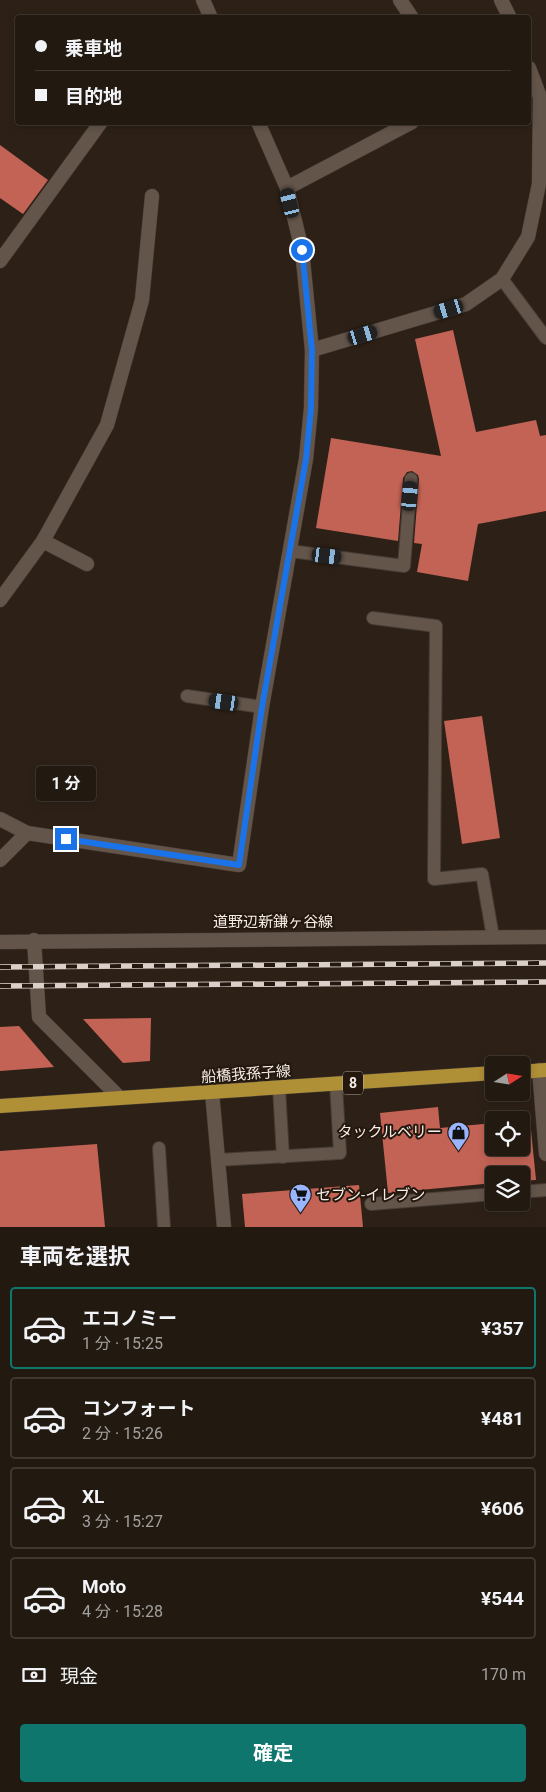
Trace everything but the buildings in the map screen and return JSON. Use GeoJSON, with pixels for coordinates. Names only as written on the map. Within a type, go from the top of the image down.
{"type":"FeatureCollection","features":[{"type":"Feature","properties":{"kind":"main road","name":"船橋我孫子線"},"geometry":{"type":"LineString","coordinates":[[0,1106],[485,1075]]}},
{"type":"Feature","properties":{"kind":"street"},"geometry":{"type":"LineString","coordinates":[[203,0],[210,15]]}},
{"type":"Feature","properties":{"kind":"street"},"geometry":{"type":"LineString","coordinates":[[400,0],[410,15]]}},
{"type":"Feature","properties":{"kind":"street"},"geometry":{"type":"LineString","coordinates":[[502,0],[509,15]]}},
{"type":"Feature","properties":{"kind":"street"},"geometry":{"type":"LineString","coordinates":[[312,350],[466,304],[502,278],[528,238],[542,186],[540,97],[531,73]]}},
{"type":"Feature","properties":{"kind":"street"},"geometry":{"type":"LineString","coordinates":[[0,262],[99,125]]}},
{"type":"Feature","properties":{"kind":"street"},"geometry":{"type":"LineString","coordinates":[[0,819],[27,833],[239,865],[262,707],[306,459],[311,408],[312,350],[302,250],[287,188],[259,125]]}},
{"type":"Feature","properties":{"kind":"street"},"geometry":{"type":"LineString","coordinates":[[287,188],[406,125]]}},
{"type":"Feature","properties":{"kind":"street"},"geometry":{"type":"LineString","coordinates":[[0,600],[5,583],[43,541],[107,425],[142,300],[152,196]]}},
{"type":"Feature","properties":{"kind":"street"},"geometry":{"type":"LineString","coordinates":[[43,541],[87,564]]}},
{"type":"Feature","properties":{"kind":"street"},"geometry":{"type":"LineString","coordinates":[[0,860],[27,833]]}},
{"type":"Feature","properties":{"kind":"street","name":"道野辺新鎌ヶ谷線"},"geometry":{"type":"LineString","coordinates":[[0,942],[34,940],[546,937]]}},
{"type":"Feature","properties":{"kind":"street"},"geometry":{"type":"LineString","coordinates":[[34,940],[38,1017],[119,1097]]}},
{"type":"Feature","properties":{"kind":"street"},"geometry":{"type":"LineString","coordinates":[[542,1070],[546,1154]]}},
{"type":"Feature","properties":{"kind":"street"},"geometry":{"type":"LineString","coordinates":[[212,1092],[224,1227]]}},
{"type":"Feature","properties":{"kind":"lane"},"geometry":{"type":"LineString","coordinates":[[502,278],[546,338]]}},
{"type":"Feature","properties":{"kind":"lane"},"geometry":{"type":"LineString","coordinates":[[290,551],[404,566],[411,479]]}},
{"type":"Feature","properties":{"kind":"lane"},"geometry":{"type":"LineString","coordinates":[[373,618],[436,626],[434,879],[482,874],[493,937]]}},
{"type":"Feature","properties":{"kind":"lane"},"geometry":{"type":"LineString","coordinates":[[187,696],[262,707]]}},
{"type":"Feature","properties":{"kind":"lane"},"geometry":{"type":"LineString","coordinates":[[218,1160],[340,1153],[336,1084]]}},
{"type":"Feature","properties":{"kind":"lane"},"geometry":{"type":"LineString","coordinates":[[280,1088],[284,1157]]}},
{"type":"Feature","properties":{"kind":"lane"},"geometry":{"type":"LineString","coordinates":[[159,1148],[164,1227]]}},
{"type":"Feature","properties":{"kind":"lane"},"geometry":{"type":"LineString","coordinates":[[530,1191],[546,1190]]}},
{"type":"Feature","properties":{"kind":"lane"},"geometry":{"type":"LineString","coordinates":[[371,1204],[485,1195]]}},
{"type":"Feature","properties":{"kind":"railway"},"geometry":{"type":"LineString","coordinates":[[0,967],[546,963]]}},
{"type":"Feature","properties":{"kind":"railway"},"geometry":{"type":"LineString","coordinates":[[0,986],[546,982]]}},
{"type":"Feature","properties":{"kind":"place","name":"タックルベリー"},"geometry":{"type":"Point","coordinates":[458,1151]}},
{"type":"Feature","properties":{"kind":"place","name":"セブン-イレブン"},"geometry":{"type":"Point","coordinates":[300,1214]}},
{"type":"Feature","properties":{"kind":"route"},"geometry":{"type":"LineString","coordinates":[[66,839],[239,865],[262,707],[306,459],[311,408],[312,350],[302,250]]}}]}
